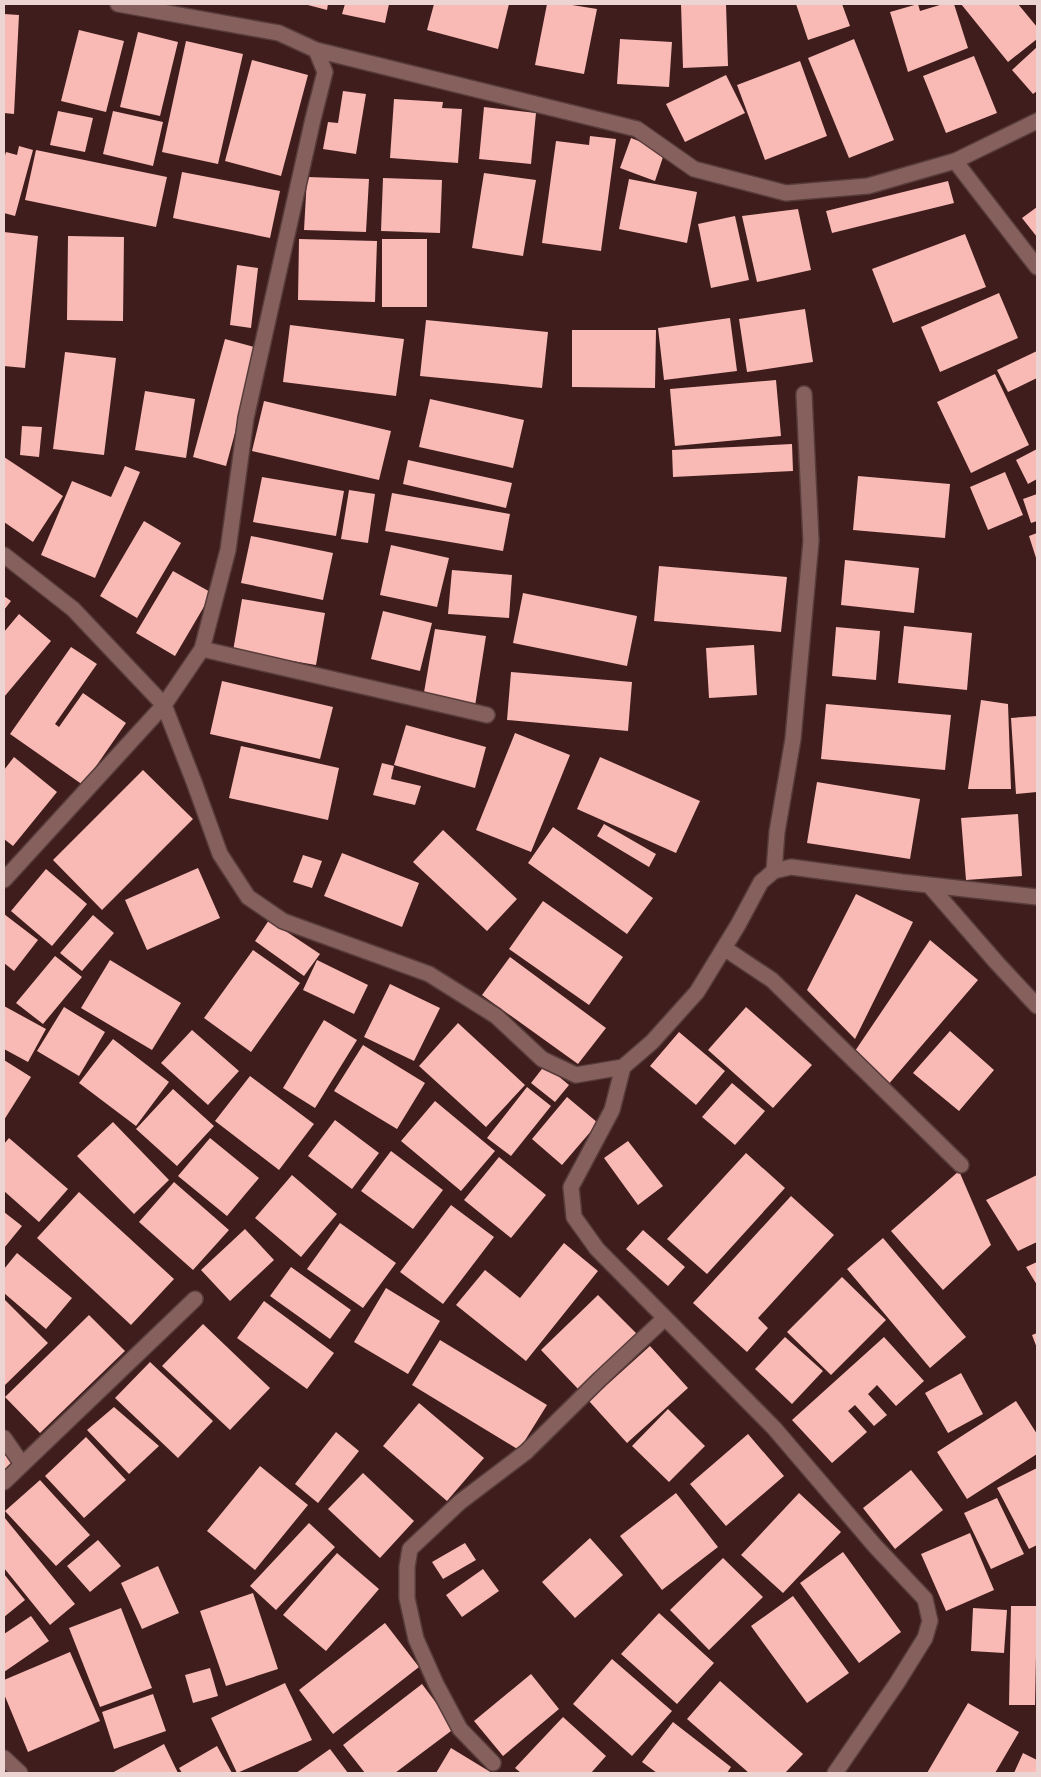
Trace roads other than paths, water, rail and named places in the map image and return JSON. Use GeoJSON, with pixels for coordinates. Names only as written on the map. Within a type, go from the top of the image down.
{"type":"FeatureCollection","features":[{"type":"Feature","properties":{"kind":"street"},"geometry":{"type":"LineString","coordinates":[[118,4],[173,8],[279,33],[316,50],[637,129],[694,169],[786,193],[868,186],[955,161],[1037,121]]}},
{"type":"Feature","properties":{"kind":"street"},"geometry":{"type":"LineString","coordinates":[[4,880],[164,705],[202,649],[228,550],[246,418],[325,72],[316,50]]}},
{"type":"Feature","properties":{"kind":"street"},"geometry":{"type":"LineString","coordinates":[[955,161],[1037,267]]}},
{"type":"Feature","properties":{"kind":"street"},"geometry":{"type":"LineString","coordinates":[[774,872],[777,832],[793,739],[810,541],[804,394]]}},
{"type":"Feature","properties":{"kind":"street"},"geometry":{"type":"LineString","coordinates":[[4,555],[73,610],[164,705],[220,854],[248,897],[284,921],[429,974],[496,1016],[542,1058],[576,1075],[624,1067],[652,1042],[697,992],[761,882],[774,872],[791,867],[929,886],[1037,897]]}},
{"type":"Feature","properties":{"kind":"street"},"geometry":{"type":"LineString","coordinates":[[202,649],[487,715]]}},
{"type":"Feature","properties":{"kind":"street"},"geometry":{"type":"LineString","coordinates":[[929,886],[1037,1006]]}},
{"type":"Feature","properties":{"kind":"street"},"geometry":{"type":"LineString","coordinates":[[724,948],[772,980],[961,1165]]}},
{"type":"Feature","properties":{"kind":"street"},"geometry":{"type":"LineString","coordinates":[[624,1067],[612,1110],[571,1187],[574,1217],[597,1249],[774,1428],[875,1546],[925,1599],[930,1621],[925,1638],[897,1684],[835,1773]]}},
{"type":"Feature","properties":{"kind":"street"},"geometry":{"type":"LineString","coordinates":[[4,1482],[195,1299]]}},
{"type":"Feature","properties":{"kind":"street"},"geometry":{"type":"LineString","coordinates":[[493,1763],[460,1729],[436,1684],[416,1639],[407,1598],[406,1567],[410,1550],[460,1502],[526,1452],[665,1318]]}},
{"type":"Feature","properties":{"kind":"street"},"geometry":{"type":"LineString","coordinates":[[4,1438],[22,1464]]}},
{"type":"Feature","properties":{"kind":"street"},"geometry":{"type":"LineString","coordinates":[[4,1758],[20,1773]]}}]}
